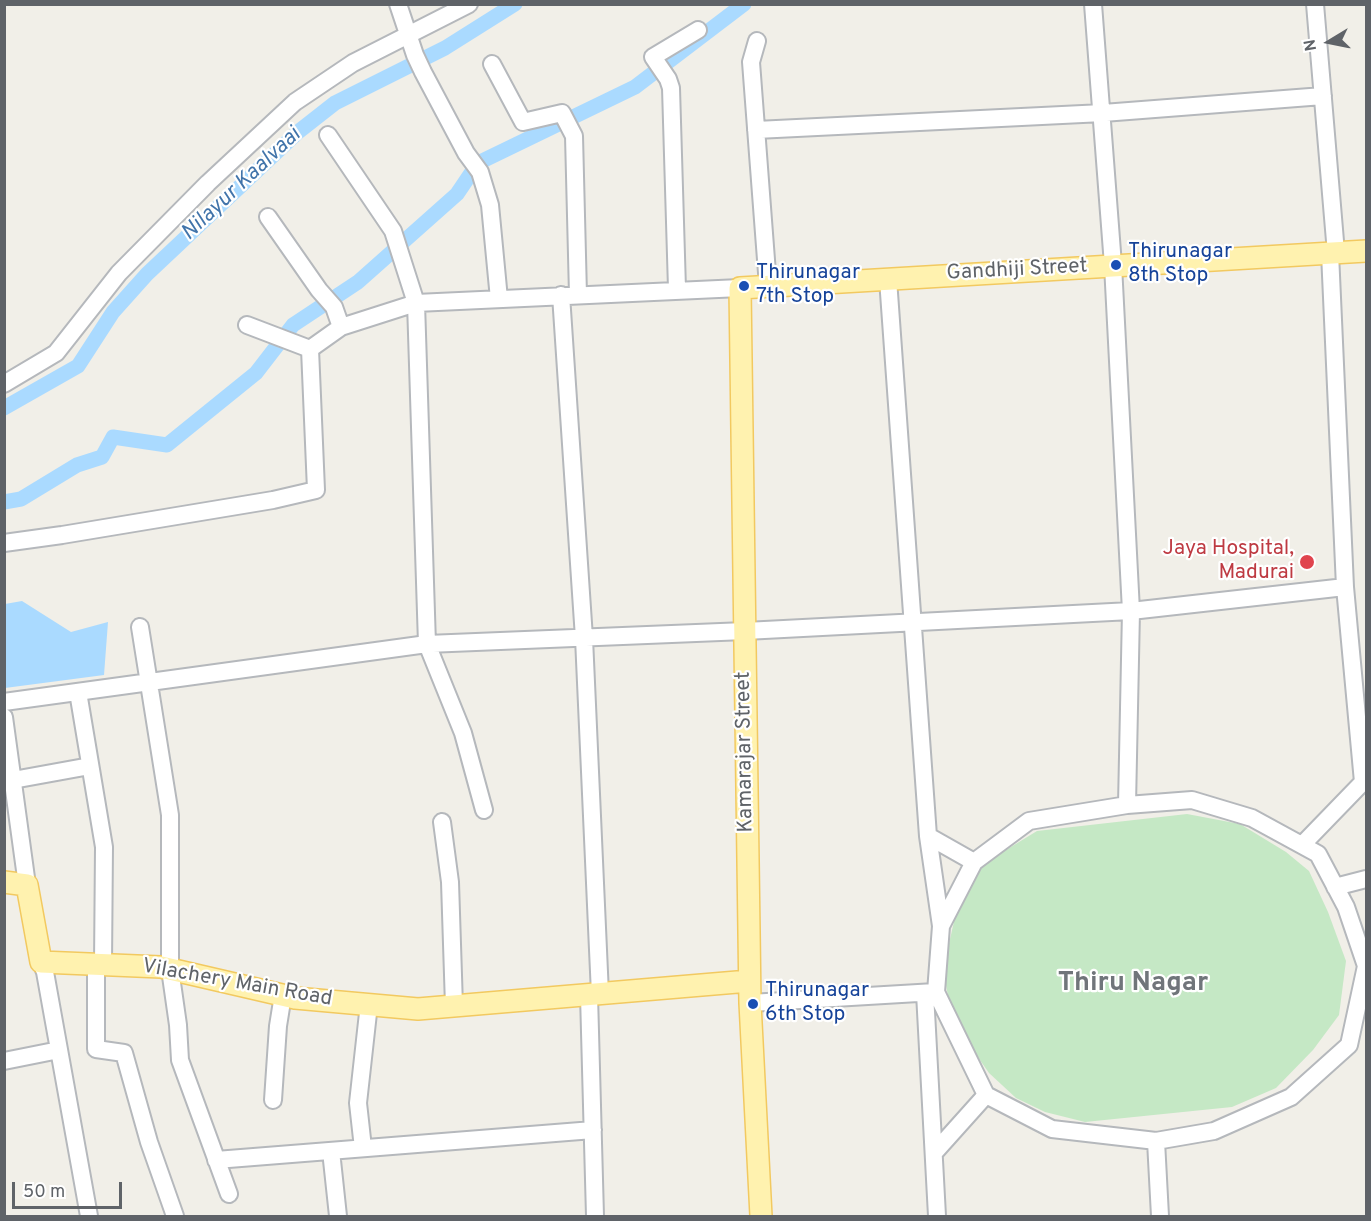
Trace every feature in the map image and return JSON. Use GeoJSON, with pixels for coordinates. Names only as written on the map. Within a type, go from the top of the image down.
{"type":"FeatureCollection","features":[{"type":"Feature","properties":{"kind":"main road","name":"Gandhiji Street"},"geometry":{"type":"LineString","coordinates":[[740,288],[1366,251]]}},
{"type":"Feature","properties":{"kind":"main road","name":"Kamarajar Street"},"geometry":{"type":"LineString","coordinates":[[740,288],[749,981],[761,1216]]}},
{"type":"Feature","properties":{"kind":"main road"},"geometry":{"type":"LineString","coordinates":[[4,882],[27,885],[41,962]]}},
{"type":"Feature","properties":{"kind":"main road","name":"Vilachery Main Road"},"geometry":{"type":"LineString","coordinates":[[41,962],[170,969],[283,995],[418,1009],[749,981]]}},
{"type":"Feature","properties":{"kind":"street"},"geometry":{"type":"LineString","coordinates":[[398,4],[414,55],[466,153],[480,172],[490,205],[499,299]]}},
{"type":"Feature","properties":{"kind":"street"},"geometry":{"type":"LineString","coordinates":[[4,384],[56,353],[119,273],[208,183],[295,102],[353,63],[469,4]]}},
{"type":"Feature","properties":{"kind":"street"},"geometry":{"type":"LineString","coordinates":[[1093,4],[1113,265],[1131,610],[1127,805]]}},
{"type":"Feature","properties":{"kind":"street"},"geometry":{"type":"LineString","coordinates":[[1302,845],[1365,782],[1345,587],[1333,253],[1315,4]]}},
{"type":"Feature","properties":{"kind":"street"},"geometry":{"type":"LineString","coordinates":[[677,289],[671,88],[668,79],[652,57],[698,30]]}},
{"type":"Feature","properties":{"kind":"street"},"geometry":{"type":"LineString","coordinates":[[757,41],[751,62],[768,286]]}},
{"type":"Feature","properties":{"kind":"street"},"geometry":{"type":"LineString","coordinates":[[492,64],[523,122],[562,113],[574,136],[569,295],[584,638],[595,994],[592,1130],[595,1216]]}},
{"type":"Feature","properties":{"kind":"street"},"geometry":{"type":"LineString","coordinates":[[756,130],[1103,113],[1323,96]]}},
{"type":"Feature","properties":{"kind":"street"},"geometry":{"type":"LineString","coordinates":[[328,135],[393,231],[416,303],[427,644],[463,733],[484,810]]}},
{"type":"Feature","properties":{"kind":"street"},"geometry":{"type":"LineString","coordinates":[[268,217],[319,290],[334,307],[341,327]]}},
{"type":"Feature","properties":{"kind":"street"},"geometry":{"type":"LineString","coordinates":[[888,279],[928,836],[941,926],[930,992],[937,1216]]}},
{"type":"Feature","properties":{"kind":"street"},"geometry":{"type":"LineString","coordinates":[[310,349],[341,327],[416,303],[677,289],[740,288]]}},
{"type":"Feature","properties":{"kind":"street"},"geometry":{"type":"LineString","coordinates":[[247,325],[310,349]]}},
{"type":"Feature","properties":{"kind":"street"},"geometry":{"type":"LineString","coordinates":[[4,543],[273,500],[316,490],[310,349]]}},
{"type":"Feature","properties":{"kind":"street"},"geometry":{"type":"LineString","coordinates":[[4,702],[427,644],[745,631],[1131,610],[1345,587]]}},
{"type":"Feature","properties":{"kind":"street"},"geometry":{"type":"LineString","coordinates":[[140,627],[170,815],[170,969],[180,1059],[229,1194]]}},
{"type":"Feature","properties":{"kind":"street"},"geometry":{"type":"LineString","coordinates":[[78,692],[104,847],[96,1049],[124,1053],[148,1142],[176,1216]]}},
{"type":"Feature","properties":{"kind":"street"},"geometry":{"type":"LineString","coordinates":[[4,717],[27,885]]}},
{"type":"Feature","properties":{"kind":"street"},"geometry":{"type":"LineString","coordinates":[[13,780],[90,766]]}},
{"type":"Feature","properties":{"kind":"street"},"geometry":{"type":"LineString","coordinates":[[930,992],[986,1095],[1052,1128],[1156,1141],[1214,1131],[1291,1097],[1349,1045],[1366,966],[1346,907],[1318,854],[1252,818],[1192,800],[1127,805],[1029,821],[974,862],[941,926]]}},
{"type":"Feature","properties":{"kind":"street"},"geometry":{"type":"LineString","coordinates":[[442,822],[450,882],[454,1006]]}},
{"type":"Feature","properties":{"kind":"street"},"geometry":{"type":"LineString","coordinates":[[928,836],[974,862]]}},
{"type":"Feature","properties":{"kind":"street"},"geometry":{"type":"LineString","coordinates":[[1335,887],[1366,879]]}},
{"type":"Feature","properties":{"kind":"street"},"geometry":{"type":"LineString","coordinates":[[41,962],[45,972],[88,1216]]}},
{"type":"Feature","properties":{"kind":"street"},"geometry":{"type":"LineString","coordinates":[[750,1003],[930,992]]}},
{"type":"Feature","properties":{"kind":"street"},"geometry":{"type":"LineString","coordinates":[[273,1100],[278,1026],[283,995]]}},
{"type":"Feature","properties":{"kind":"street"},"geometry":{"type":"LineString","coordinates":[[363,1148],[358,1103],[369,1004]]}},
{"type":"Feature","properties":{"kind":"street"},"geometry":{"type":"LineString","coordinates":[[4,1061],[59,1050]]}},
{"type":"Feature","properties":{"kind":"street"},"geometry":{"type":"LineString","coordinates":[[934,1153],[986,1095]]}},
{"type":"Feature","properties":{"kind":"street"},"geometry":{"type":"LineString","coordinates":[[216,1160],[592,1130]]}},
{"type":"Feature","properties":{"kind":"street"},"geometry":{"type":"LineString","coordinates":[[1156,1141],[1160,1216]]}},
{"type":"Feature","properties":{"kind":"street"},"geometry":{"type":"LineString","coordinates":[[331,1151],[338,1216]]}},
{"type":"Feature","properties":{"kind":"green space"},"geometry":{"type":"Polygon","coordinates":[[[1187,814],[1240,824],[1286,852],[1309,871],[1328,912],[1346,961],[1339,1015],[1313,1050],[1276,1088],[1232,1107],[1085,1122],[1045,1112],[1016,1098],[989,1073],[966,1040],[950,1006],[943,970],[958,904],[983,864],[1037,831],[1187,814]]]}},
{"type":"Feature","properties":{"kind":"water"},"geometry":{"type":"Polygon","coordinates":[[[22,601],[71,632],[108,622],[104,675],[5,688],[5,604],[22,601]]]}},
{"type":"Feature","properties":{"kind":"waterway","name":"Nilayur Kaalvaai"},"geometry":{"type":"LineString","coordinates":[[4,408],[78,366],[113,312],[147,274],[298,132],[335,103],[445,48],[515,4]]}},
{"type":"Feature","properties":{"kind":"waterway"},"geometry":{"type":"LineString","coordinates":[[4,502],[21,499],[77,465],[102,457],[113,437],[167,445],[256,373],[293,325],[358,282],[457,194],[478,163],[635,87],[744,4]]}},
{"type":"Feature","properties":{"kind":"place","name":"Thirunagar 8th Stop"},"geometry":{"type":"Point","coordinates":[1116,265]}},
{"type":"Feature","properties":{"kind":"place","name":"Thirunagar 7th Stop"},"geometry":{"type":"Point","coordinates":[744,286]}},
{"type":"Feature","properties":{"kind":"place","name":"Jaya Hospital, Madurai"},"geometry":{"type":"Point","coordinates":[1307,562]}},
{"type":"Feature","properties":{"kind":"place","name":"Thirunagar 6th Stop"},"geometry":{"type":"Point","coordinates":[753,1004]}},
{"type":"Feature","properties":{"kind":"district","name":"Thiru Nagar"},"geometry":{"type":"Point","coordinates":[1133,985]}}]}
